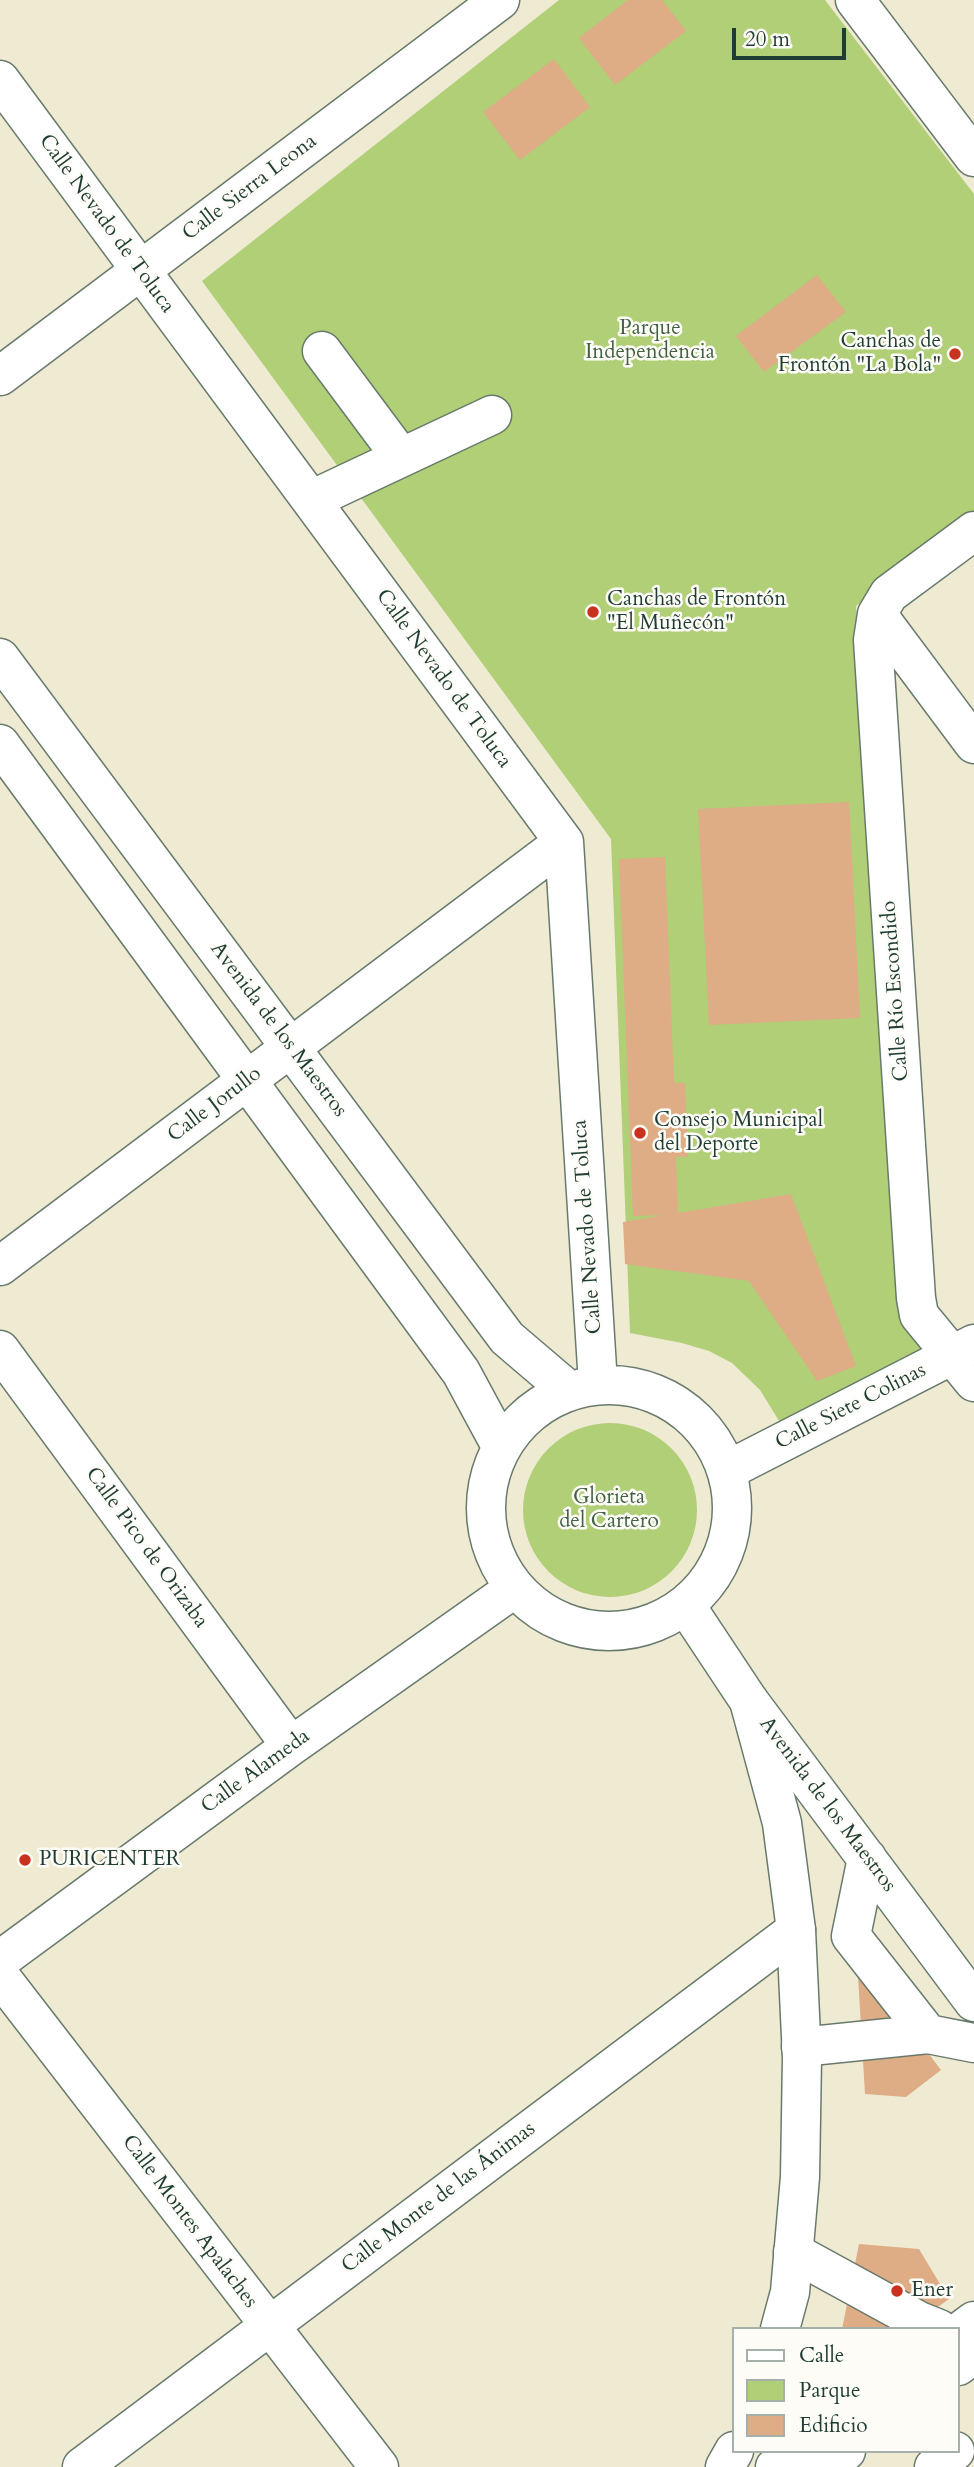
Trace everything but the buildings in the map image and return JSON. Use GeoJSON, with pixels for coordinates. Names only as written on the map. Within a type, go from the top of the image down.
{"type":"FeatureCollection","features":[{"type":"Feature","properties":{"kind":"street","name":"Calle Sierra Leona"},"geometry":{"type":"LineString","coordinates":[[0,376],[500,0]]}},
{"type":"Feature","properties":{"kind":"street"},"geometry":{"type":"LineString","coordinates":[[855,0],[974,157]]}},
{"type":"Feature","properties":{"kind":"street","name":"Calle Nevado de Toluca"},"geometry":{"type":"LineString","coordinates":[[0,80],[564,842],[583,1387]]}},
{"type":"Feature","properties":{"kind":"street"},"geometry":{"type":"LineString","coordinates":[[322,351],[401,457]]}},
{"type":"Feature","properties":{"kind":"street"},"geometry":{"type":"LineString","coordinates":[[311,500],[492,415]]}},
{"type":"Feature","properties":{"kind":"street"},"geometry":{"type":"LineString","coordinates":[[974,531],[889,594],[877,614],[974,744]]}},
{"type":"Feature","properties":{"kind":"street","name":"Calle Río Escondido"},"geometry":{"type":"LineString","coordinates":[[877,614],[873,640],[916,1298],[919,1315],[967,1360]]}},
{"type":"Feature","properties":{"kind":"street","name":"Avenida de los Maestros"},"geometry":{"type":"LineString","coordinates":[[0,659],[507,1338],[583,1387]]}},
{"type":"Feature","properties":{"kind":"street"},"geometry":{"type":"LineString","coordinates":[[0,744],[461,1373],[501,1446]]}},
{"type":"Feature","properties":{"kind":"street","name":"Calle Jorullo"},"geometry":{"type":"LineString","coordinates":[[0,1266],[564,842]]}},
{"type":"Feature","properties":{"kind":"street","name":"Calle Pico de Orizaba"},"geometry":{"type":"LineString","coordinates":[[0,1350],[291,1745]]}},
{"type":"Feature","properties":{"kind":"street","name":"Calle Siete Colinas"},"geometry":{"type":"LineString","coordinates":[[727,1470],[967,1360]]}},
{"type":"Feature","properties":{"kind":"street"},"geometry":{"type":"LineString","coordinates":[[632,1386],[664,1397],[691,1415],[713,1440],[727,1470],[734,1507],[728,1545],[712,1578],[686,1606],[653,1624],[616,1632],[578,1628],[543,1613],[515,1588],[495,1556],[485,1519],[487,1482],[501,1446],[518,1423],[541,1404],[583,1387],[632,1386]]}},
{"type":"Feature","properties":{"kind":"street","name":"Calle Alameda"},"geometry":{"type":"LineString","coordinates":[[0,1960],[291,1745],[515,1588]]}},
{"type":"Feature","properties":{"kind":"street","name":"Avenida de los Maestros"},"geometry":{"type":"LineString","coordinates":[[686,1606],[749,1701],[974,2001]]}},
{"type":"Feature","properties":{"kind":"street"},"geometry":{"type":"LineString","coordinates":[[749,1701],[782,1823],[796,1930],[801,2047],[800,2177],[790,2292],[781,2327]]}},
{"type":"Feature","properties":{"kind":"street"},"geometry":{"type":"LineString","coordinates":[[867,1858],[852,1936],[928,2034]]}},
{"type":"Feature","properties":{"kind":"street","name":"Calle Monte de las Ánimas"},"geometry":{"type":"LineString","coordinates":[[82,2467],[796,1930]]}},
{"type":"Feature","properties":{"kind":"street","name":"Calle Montes Apalaches"},"geometry":{"type":"LineString","coordinates":[[0,1976],[379,2467]]}},
{"type":"Feature","properties":{"kind":"street"},"geometry":{"type":"LineString","coordinates":[[801,2047],[928,2034],[974,2043]]}},
{"type":"Feature","properties":{"kind":"street"},"geometry":{"type":"LineString","coordinates":[[793,2252],[934,2327]]}},
{"type":"Feature","properties":{"kind":"street"},"geometry":{"type":"LineString","coordinates":[[960,2448],[974,2437]]}},
{"type":"Feature","properties":{"kind":"street"},"geometry":{"type":"LineString","coordinates":[[775,2467],[794,2453]]}},
{"type":"Feature","properties":{"kind":"street"},"geometry":{"type":"LineString","coordinates":[[826,2467],[844,2453]]}},
{"type":"Feature","properties":{"kind":"street"},"geometry":{"type":"LineString","coordinates":[[934,2467],[953,2453]]}},
{"type":"Feature","properties":{"kind":"green space","name":"Parque Independencia"},"geometry":{"type":"Polygon","coordinates":[[[559,0],[825,0],[974,194],[974,512],[856,606],[908,1324],[939,1346],[781,1424],[760,1390],[732,1363],[709,1351],[682,1343],[630,1333],[611,839],[202,281],[559,0]]]}},
{"type":"Feature","properties":{"kind":"green space","name":"Glorieta del Cartero"},"geometry":{"type":"Polygon","coordinates":[[[610,1423],[643,1429],[672,1448],[691,1477],[697,1510],[691,1543],[672,1572],[643,1591],[610,1597],[577,1591],[548,1572],[529,1543],[523,1510],[529,1477],[548,1448],[577,1429],[610,1423]]]}},
{"type":"Feature","properties":{"kind":"place","name":"Canchas de Frontón \"La Bola\""},"geometry":{"type":"Point","coordinates":[955,354]}},
{"type":"Feature","properties":{"kind":"place","name":"Canchas de Frontón \"El Muñecón\""},"geometry":{"type":"Point","coordinates":[593,612]}},
{"type":"Feature","properties":{"kind":"place","name":"Consejo Municipal del Deporte"},"geometry":{"type":"Point","coordinates":[640,1133]}},
{"type":"Feature","properties":{"kind":"place","name":"PURICENTER"},"geometry":{"type":"Point","coordinates":[25,1860]}},
{"type":"Feature","properties":{"kind":"place","name":"Ener"},"geometry":{"type":"Point","coordinates":[897,2291]}}]}
